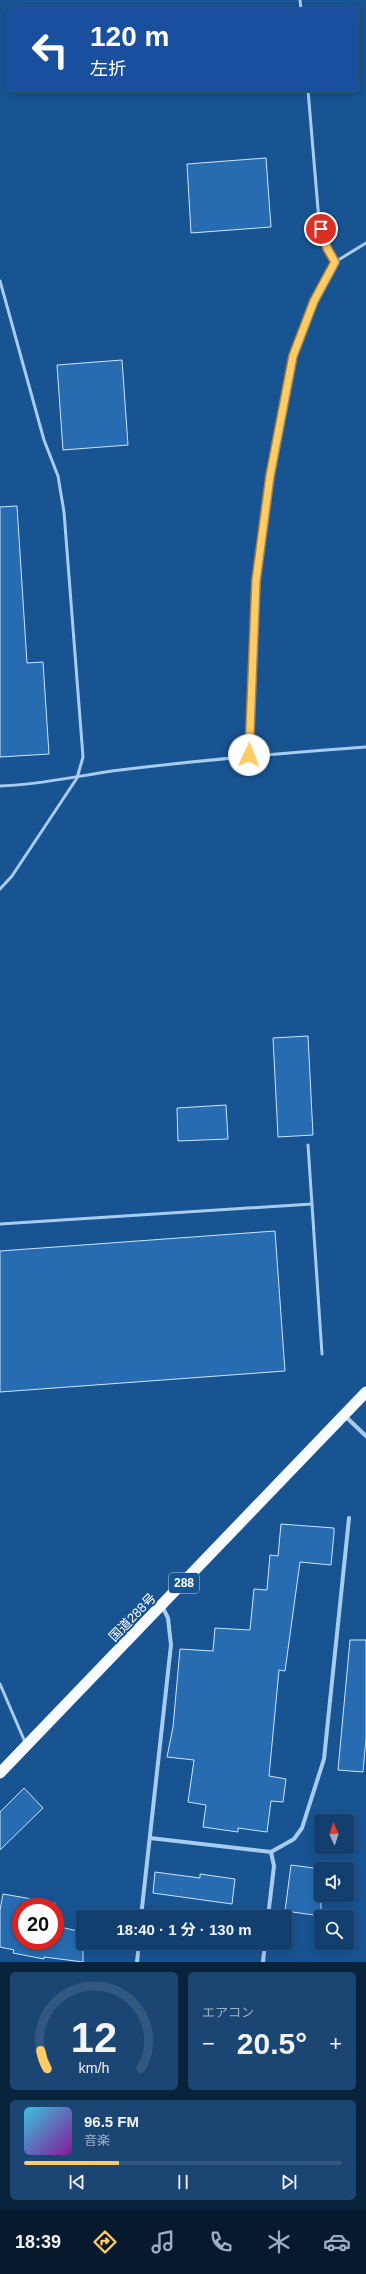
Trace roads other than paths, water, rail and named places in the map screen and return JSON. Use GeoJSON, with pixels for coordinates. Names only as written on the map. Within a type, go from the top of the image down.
{"type":"FeatureCollection","features":[{"type":"Feature","properties":{"kind":"highway","name":"国道288号"},"geometry":{"type":"LineString","coordinates":[[0,1773],[366,1392]]}},
{"type":"Feature","properties":{"kind":"street"},"geometry":{"type":"LineString","coordinates":[[344,1415],[366,1436]]}},
{"type":"Feature","properties":{"kind":"street"},"geometry":{"type":"LineString","coordinates":[[150,1838],[271,1852],[294,1839],[302,1828],[324,1759],[349,1518]]}},
{"type":"Feature","properties":{"kind":"street"},"geometry":{"type":"LineString","coordinates":[[143,1910],[171,1645],[168,1618],[162,1606]]}},
{"type":"Feature","properties":{"kind":"street"},"geometry":{"type":"LineString","coordinates":[[269,1910],[274,1866],[271,1852]]}},
{"type":"Feature","properties":{"kind":"street"},"geometry":{"type":"LineString","coordinates":[[137,1962],[138,1950]]}},
{"type":"Feature","properties":{"kind":"street"},"geometry":{"type":"LineString","coordinates":[[263,1962],[264,1950]]}},
{"type":"Feature","properties":{"kind":"lane"},"geometry":{"type":"LineString","coordinates":[[308,92],[319,221],[322,237],[335,262]]}},
{"type":"Feature","properties":{"kind":"lane"},"geometry":{"type":"LineString","coordinates":[[249,755],[256,581],[270,476],[293,356],[314,301],[335,262],[366,243]]}},
{"type":"Feature","properties":{"kind":"lane"},"geometry":{"type":"LineString","coordinates":[[0,281],[44,440],[58,476],[64,512],[83,757],[77,778],[12,876],[0,889]]}},
{"type":"Feature","properties":{"kind":"lane"},"geometry":{"type":"LineString","coordinates":[[0,786],[23,785],[77,778],[101,772],[249,755],[366,747]]}},
{"type":"Feature","properties":{"kind":"lane"},"geometry":{"type":"LineString","coordinates":[[308,1145],[322,1354]]}},
{"type":"Feature","properties":{"kind":"lane"},"geometry":{"type":"LineString","coordinates":[[0,1224],[312,1204]]}},
{"type":"Feature","properties":{"kind":"lane"},"geometry":{"type":"LineString","coordinates":[[0,1684],[27,1746]]}}]}
